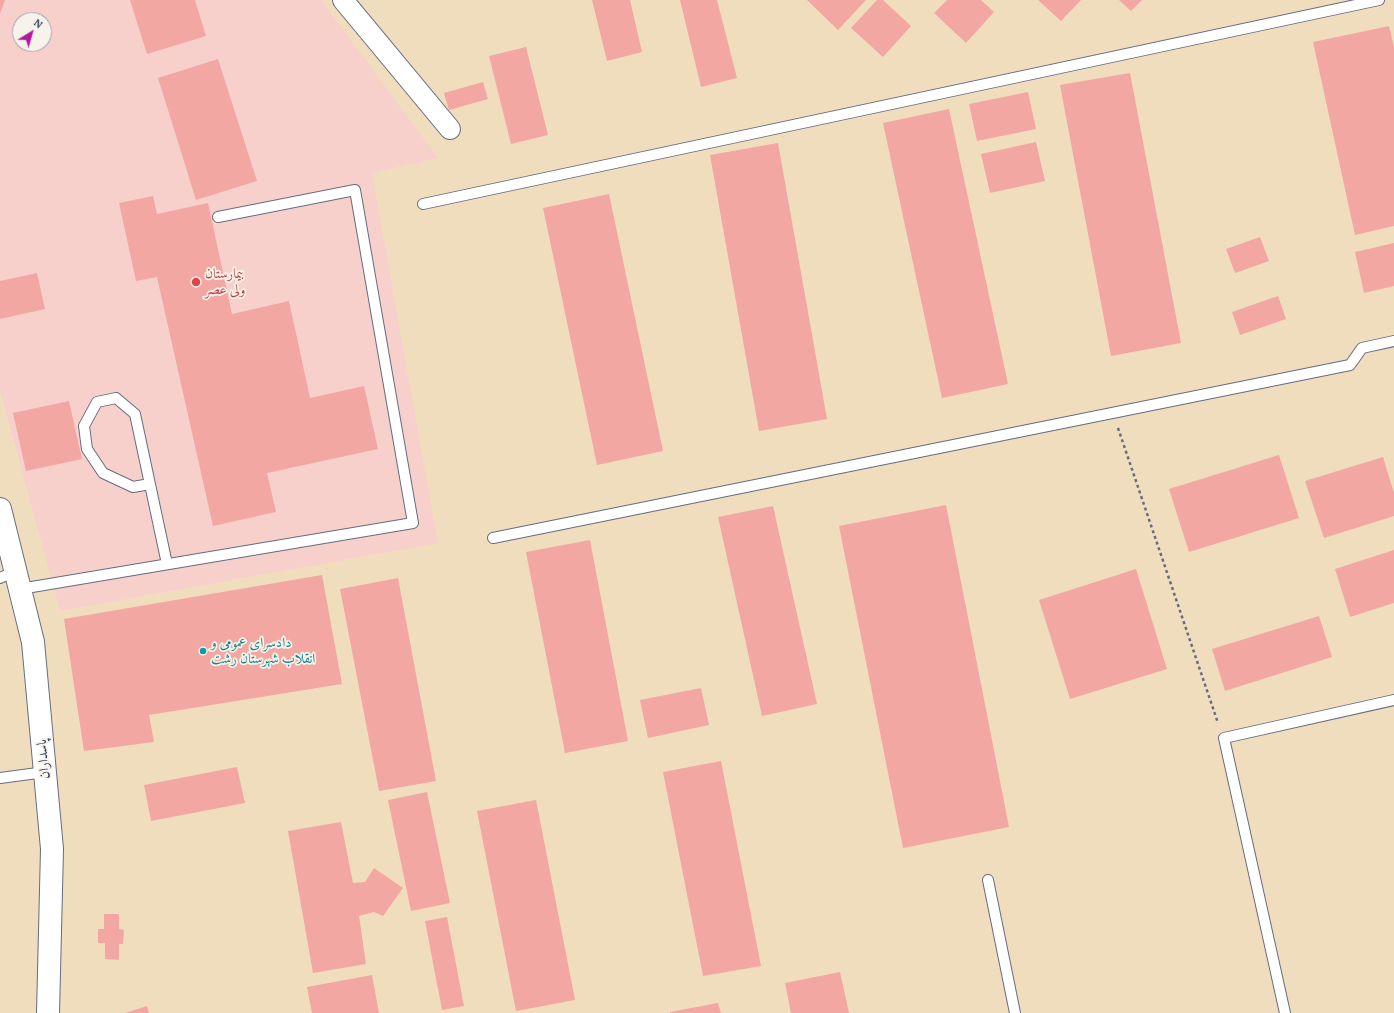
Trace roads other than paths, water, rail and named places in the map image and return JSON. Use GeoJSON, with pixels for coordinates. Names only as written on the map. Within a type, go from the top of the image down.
{"type":"FeatureCollection","features":[{"type":"Feature","properties":{"kind":"main road","name":"پاسداران"},"geometry":{"type":"LineString","coordinates":[[0,509],[12,579],[33,642],[52,849],[48,1013]]}},
{"type":"Feature","properties":{"kind":"street"},"geometry":{"type":"LineString","coordinates":[[343,0],[450,129]]}},
{"type":"Feature","properties":{"kind":"lane"},"geometry":{"type":"LineString","coordinates":[[423,204],[1379,0]]}},
{"type":"Feature","properties":{"kind":"lane"},"geometry":{"type":"LineString","coordinates":[[12,579],[167,564],[413,523],[355,190],[218,217]]}},
{"type":"Feature","properties":{"kind":"lane"},"geometry":{"type":"LineString","coordinates":[[493,538],[1350,365],[1362,348],[1394,341]]}},
{"type":"Feature","properties":{"kind":"lane"},"geometry":{"type":"LineString","coordinates":[[150,484],[133,487],[104,473],[88,449],[84,426],[97,402],[116,398],[135,414],[150,484],[167,564]]}},
{"type":"Feature","properties":{"kind":"lane"},"geometry":{"type":"LineString","coordinates":[[1286,1013],[1224,738],[1394,700]]}},
{"type":"Feature","properties":{"kind":"lane"},"geometry":{"type":"LineString","coordinates":[[0,778],[45,772]]}},
{"type":"Feature","properties":{"kind":"lane"},"geometry":{"type":"LineString","coordinates":[[988,880],[1015,1013]]}},
{"type":"Feature","properties":{"kind":"place","name":"بیمارستان ولی عصر"},"geometry":{"type":"Point","coordinates":[196,282]}},
{"type":"Feature","properties":{"kind":"place","name":"دادسرای عمومی و انقلاب شهرستان رشت"},"geometry":{"type":"Point","coordinates":[203,651]}}]}
